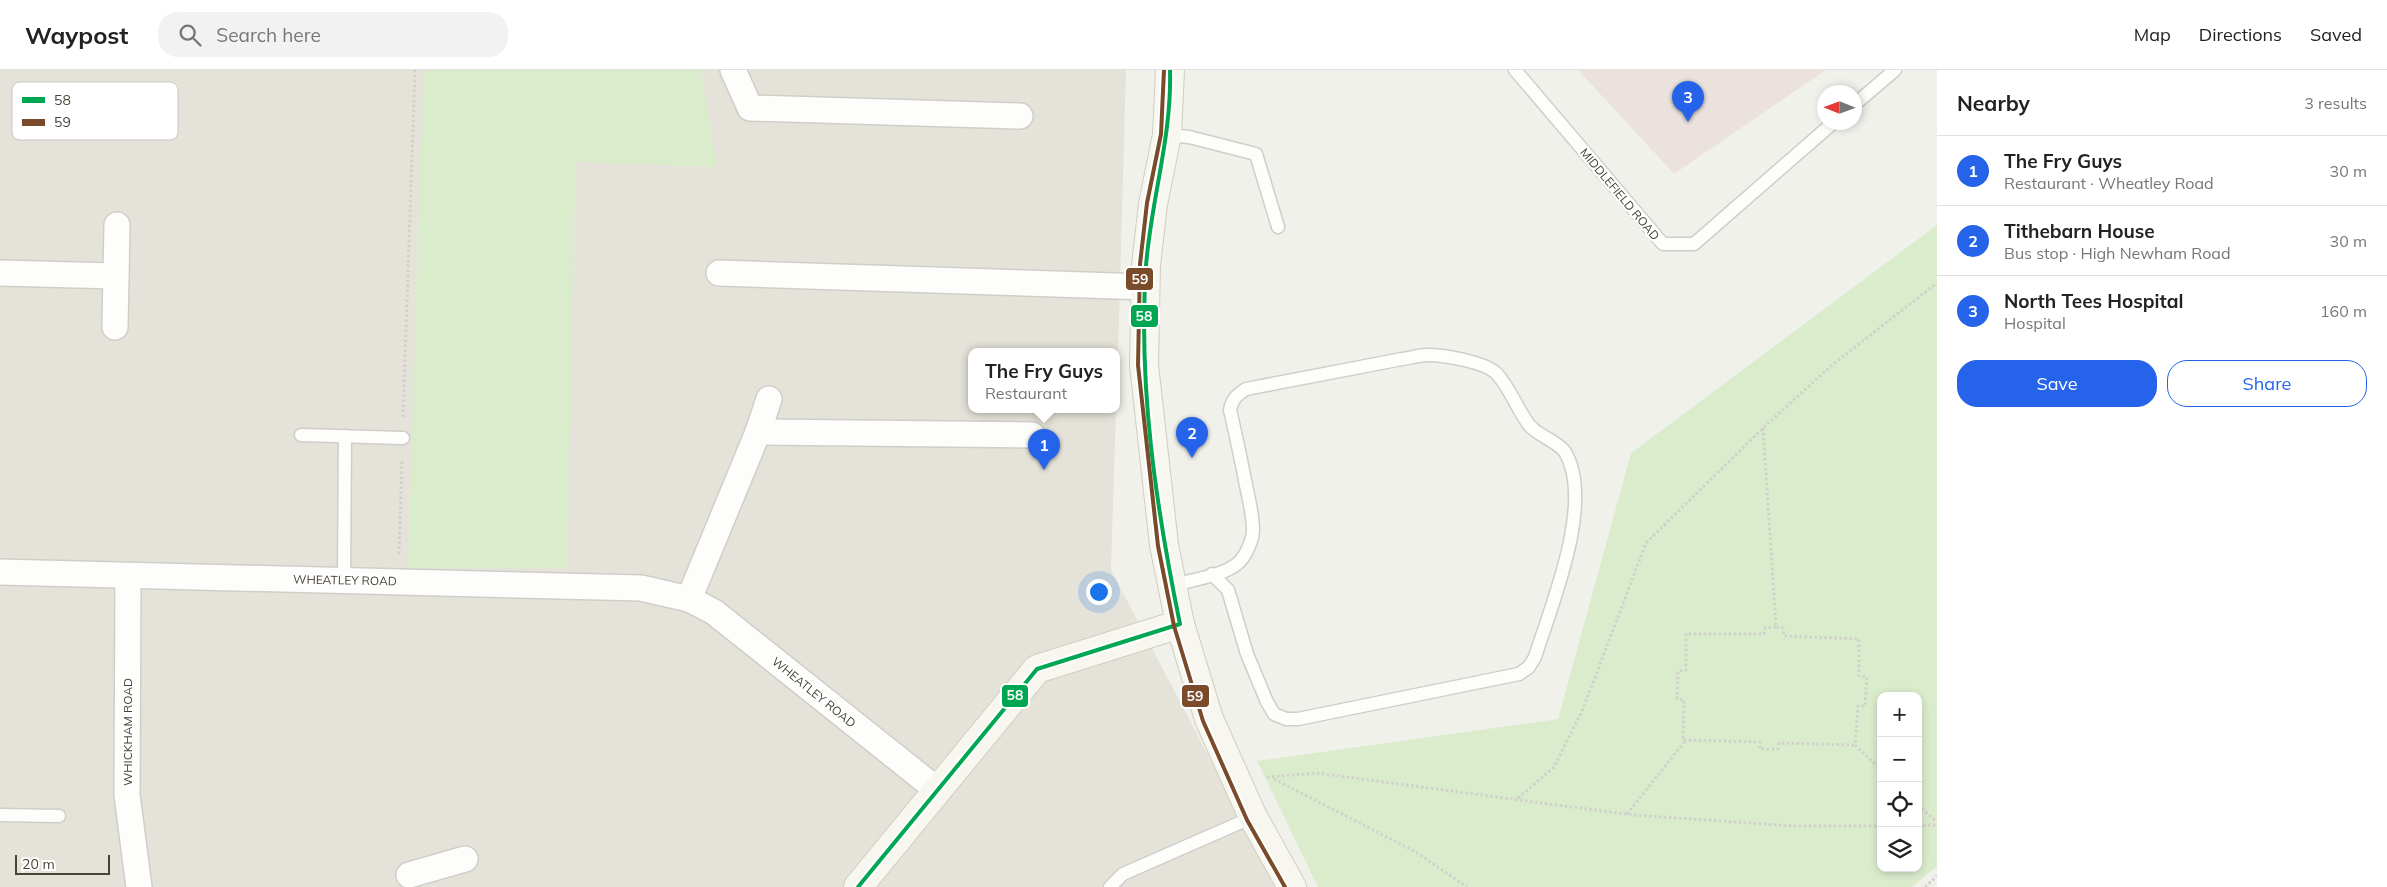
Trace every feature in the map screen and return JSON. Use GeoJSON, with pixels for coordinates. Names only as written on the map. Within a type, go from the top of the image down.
{"type":"FeatureCollection","features":[{"type":"Feature","properties":{"kind":"street"},"geometry":{"type":"LineString","coordinates":[[733,70],[750,108],[1020,116]]}},
{"type":"Feature","properties":{"kind":"street"},"geometry":{"type":"LineString","coordinates":[[1170,70],[1167,135],[1153,204],[1146,286],[1144,365],[1164,545],[1180,624],[1209,719],[1237,784],[1292,887]]}},
{"type":"Feature","properties":{"kind":"street"},"geometry":{"type":"LineString","coordinates":[[115,327],[117,225]]}},
{"type":"Feature","properties":{"kind":"street"},"geometry":{"type":"LineString","coordinates":[[0,273],[116,276]]}},
{"type":"Feature","properties":{"kind":"street"},"geometry":{"type":"LineString","coordinates":[[719,273],[1146,286]]}},
{"type":"Feature","properties":{"kind":"street"},"geometry":{"type":"LineString","coordinates":[[689,599],[758,432],[769,399]]}},
{"type":"Feature","properties":{"kind":"street"},"geometry":{"type":"LineString","coordinates":[[758,432],[972,445],[1032,435]]}},
{"type":"Feature","properties":{"kind":"street","name":"WHEATLEY ROAD"},"geometry":{"type":"LineString","coordinates":[[0,572],[641,588],[689,599],[714,612],[936,789]]}},
{"type":"Feature","properties":{"kind":"street","name":"WHICKHAM ROAD"},"geometry":{"type":"LineString","coordinates":[[128,576],[127,795],[139,887]]}},
{"type":"Feature","properties":{"kind":"street"},"geometry":{"type":"LineString","coordinates":[[858,887],[936,789],[1037,669],[1180,624]]}},
{"type":"Feature","properties":{"kind":"street"},"geometry":{"type":"LineString","coordinates":[[425,877],[465,859]]}},
{"type":"Feature","properties":{"kind":"lane","name":"MIDDLEFIELD ROAD"},"geometry":{"type":"LineString","coordinates":[[1515,70],[1664,244],[1694,244],[1825,130]]}},
{"type":"Feature","properties":{"kind":"lane"},"geometry":{"type":"LineString","coordinates":[[1862,98],[1895,70]]}},
{"type":"Feature","properties":{"kind":"lane"},"geometry":{"type":"LineString","coordinates":[[1167,135],[1189,137],[1256,154],[1278,227]]}},
{"type":"Feature","properties":{"kind":"lane"},"geometry":{"type":"LineString","coordinates":[[1172,586],[1212,574],[1227,570],[1239,562],[1253,532],[1252,515],[1230,410],[1236,395],[1246,389],[1402,359],[1428,355],[1450,357],[1482,366],[1496,373],[1529,428],[1564,451],[1572,470],[1574,506],[1572,540],[1535,658],[1519,674],[1298,719],[1286,719],[1274,714],[1267,702],[1247,654],[1228,590],[1212,574]]}},
{"type":"Feature","properties":{"kind":"lane"},"geometry":{"type":"LineString","coordinates":[[301,434],[402,438]]}},
{"type":"Feature","properties":{"kind":"lane"},"geometry":{"type":"LineString","coordinates":[[344,436],[344,580]]}},
{"type":"Feature","properties":{"kind":"lane"},"geometry":{"type":"LineString","coordinates":[[0,815],[59,816]]}},
{"type":"Feature","properties":{"kind":"lane"},"geometry":{"type":"LineString","coordinates":[[1110,887],[1123,874],[1254,817]]}},
{"type":"Feature","properties":{"kind":"path"},"geometry":{"type":"LineString","coordinates":[[398,581],[415,70]]}},
{"type":"Feature","properties":{"kind":"path"},"geometry":{"type":"LineString","coordinates":[[1518,798],[1554,767],[1582,708],[1646,543],[1763,428],[1832,365],[1937,283]]}},
{"type":"Feature","properties":{"kind":"path"},"geometry":{"type":"LineString","coordinates":[[1763,428],[1776,627]]}},
{"type":"Feature","properties":{"kind":"path"},"geometry":{"type":"LineString","coordinates":[[1855,746],[1858,706],[1866,706],[1867,677],[1859,676],[1859,639],[1784,636],[1783,628],[1776,627],[1766,628],[1764,634],[1686,634],[1686,670],[1678,671],[1677,699],[1684,700],[1683,740],[1760,742],[1760,749],[1778,749],[1779,743],[1855,746],[1877,766]]}},
{"type":"Feature","properties":{"kind":"path"},"geometry":{"type":"LineString","coordinates":[[1627,814],[1686,740]]}},
{"type":"Feature","properties":{"kind":"path"},"geometry":{"type":"LineString","coordinates":[[1237,784],[1262,776],[1273,778],[1316,774],[1518,798],[1627,814],[1794,826],[1877,826]]}},
{"type":"Feature","properties":{"kind":"path"},"geometry":{"type":"LineString","coordinates":[[1273,778],[1416,852],[1467,887]]}},
{"type":"Feature","properties":{"kind":"path"},"geometry":{"type":"LineString","coordinates":[[1922,809],[1937,824]]}},
{"type":"Feature","properties":{"kind":"path"},"geometry":{"type":"LineString","coordinates":[[1922,826],[1937,824]]}},
{"type":"Feature","properties":{"kind":"path"},"geometry":{"type":"LineString","coordinates":[[1925,887],[1937,876]]}},
{"type":"Feature","properties":{"kind":"shaded area"},"geometry":{"type":"Polygon","coordinates":[[[0,70],[1126,70],[1118,348],[968,348],[968,413],[1116,413],[1111,570],[1277,887],[0,887],[0,70]]]}},
{"type":"Feature","properties":{"kind":"shaded area"},"geometry":{"type":"Polygon","coordinates":[[[1578,70],[1826,70],[1674,174],[1578,70]]]}},
{"type":"Feature","properties":{"kind":"green space"},"geometry":{"type":"Polygon","coordinates":[[[423,70],[701,70],[717,167],[575,162],[568,568],[408,568],[423,70]]]}},
{"type":"Feature","properties":{"kind":"green space"},"geometry":{"type":"Polygon","coordinates":[[[1937,225],[1937,866],[1912,887],[1318,887],[1257,761],[1558,719],[1631,453],[1937,225]]]}},
{"type":"Feature","properties":{"kind":"transit line","name":"59"},"geometry":{"type":"LineString","coordinates":[[1164,70],[1161,134],[1147,203],[1140,264],[1138,365],[1158,546],[1174,626],[1203,721],[1247,820],[1285,887]]}},
{"type":"Feature","properties":{"kind":"transit line","name":"58"},"geometry":{"type":"LineString","coordinates":[[858,887],[1037,669],[1180,624],[1163,536],[1151,446],[1147,401],[1144,311],[1146,266],[1152,217],[1168,120],[1170,70]]}},
{"type":"Feature","properties":{"kind":"place","name":"North Tees Hospital"},"geometry":{"type":"Point","coordinates":[1688,122]}},
{"type":"Feature","properties":{"kind":"place","name":"Tithebarn House"},"geometry":{"type":"Point","coordinates":[1192,458]}},
{"type":"Feature","properties":{"kind":"place","name":"The Fry Guys"},"geometry":{"type":"Point","coordinates":[1044,470]}}]}
